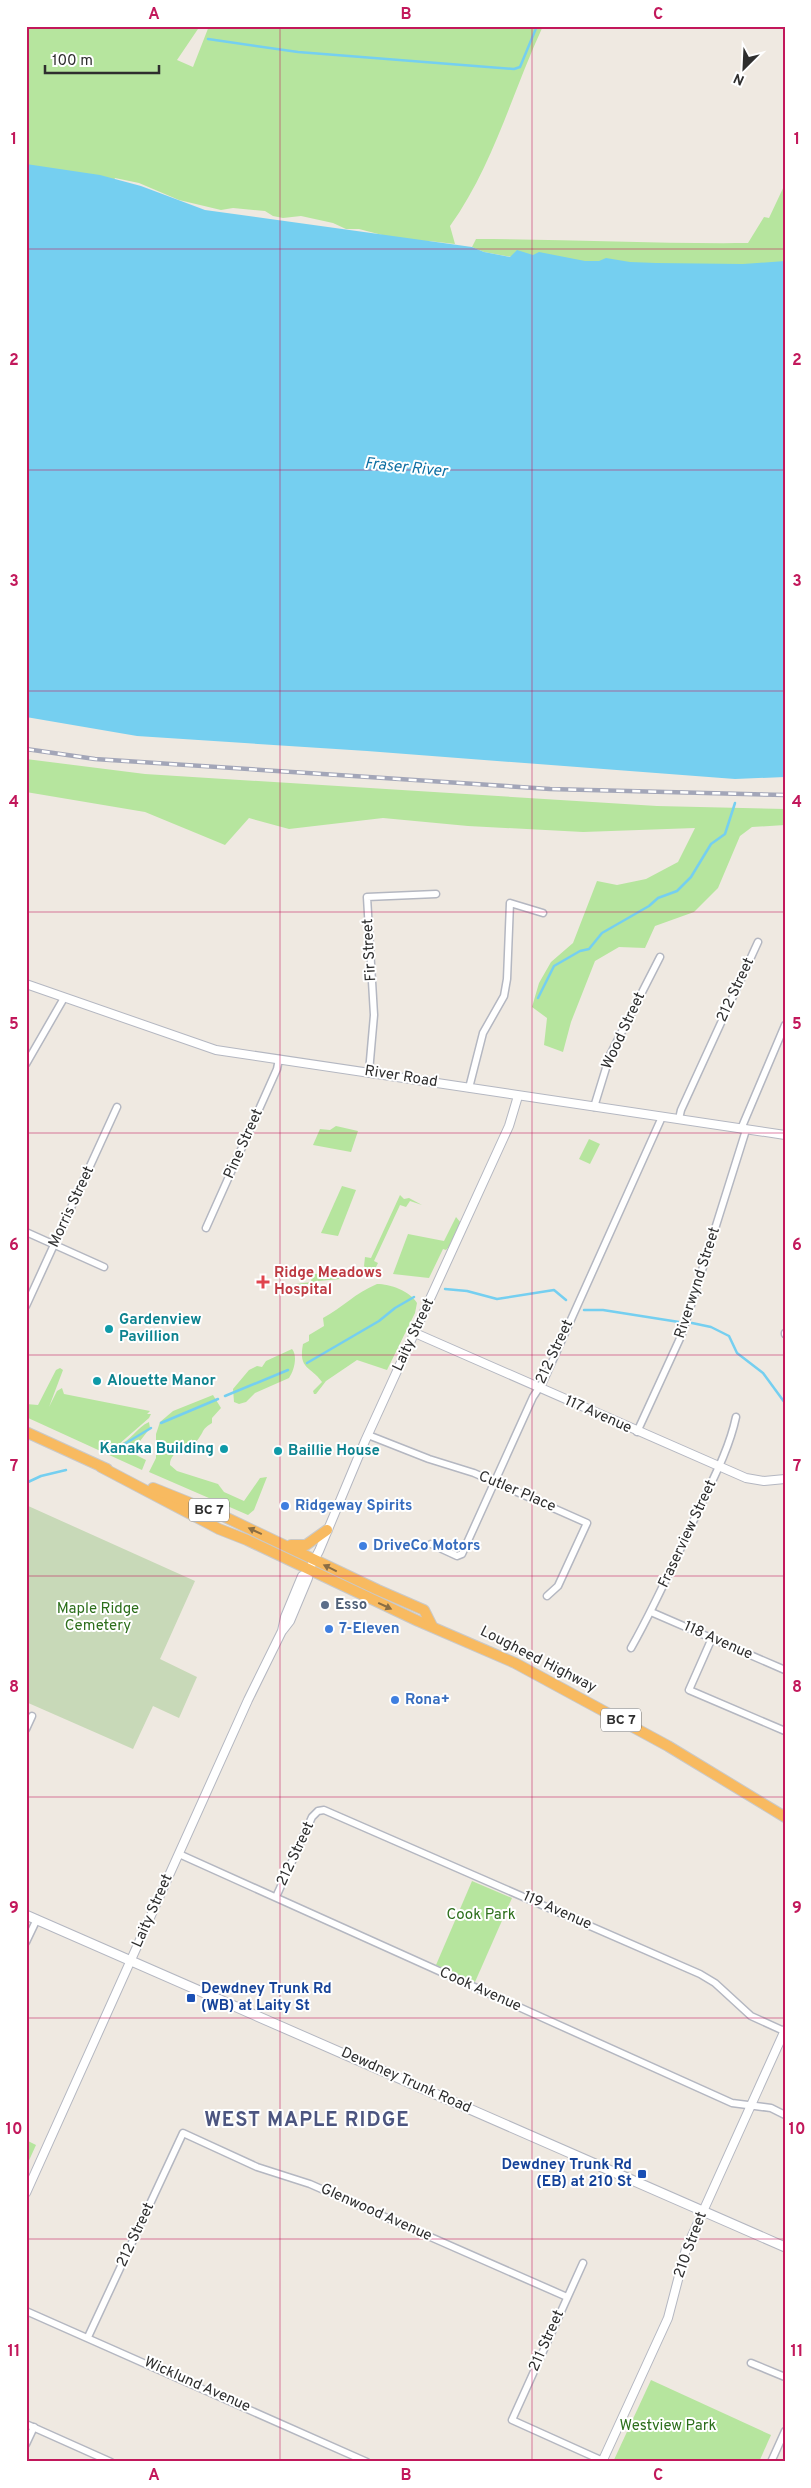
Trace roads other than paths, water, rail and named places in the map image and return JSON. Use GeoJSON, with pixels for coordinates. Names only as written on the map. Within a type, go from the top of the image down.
{"type":"FeatureCollection","features":[{"type":"Feature","properties":{"kind":"highway","name":"Lougheed Highway"},"geometry":{"type":"LineString","coordinates":[[26,1432],[101,1467],[308,1572],[516,1663],[668,1746],[785,1816]]}},
{"type":"Feature","properties":{"kind":"highway","name":"Lougheed Highway"},"geometry":{"type":"LineString","coordinates":[[101,1467],[225,1517],[424,1610],[432,1626]]}},
{"type":"Feature","properties":{"kind":"highway"},"geometry":{"type":"LineString","coordinates":[[286,1545],[306,1545],[327,1530]]}},
{"type":"Feature","properties":{"kind":"main road","name":"Dewdney Trunk Road"},"geometry":{"type":"LineString","coordinates":[[26,1915],[785,2248]]}},
{"type":"Feature","properties":{"kind":"street","name":"Fir Street"},"geometry":{"type":"LineString","coordinates":[[368,1072],[374,1015],[367,897],[436,894]]}},
{"type":"Feature","properties":{"kind":"street"},"geometry":{"type":"LineString","coordinates":[[469,1088],[483,1033],[504,996],[507,979],[510,903],[543,913]]}},
{"type":"Feature","properties":{"kind":"street","name":"212 Street"},"geometry":{"type":"LineString","coordinates":[[679,1119],[681,1110],[758,942]]}},
{"type":"Feature","properties":{"kind":"street","name":"Wood Street"},"geometry":{"type":"LineString","coordinates":[[594,1107],[610,1055],[660,957]]}},
{"type":"Feature","properties":{"kind":"street","name":"River Road"},"geometry":{"type":"LineString","coordinates":[[26,984],[207,1047],[785,1136]]}},
{"type":"Feature","properties":{"kind":"street"},"geometry":{"type":"LineString","coordinates":[[26,1064],[41,1034],[64,998]]}},
{"type":"Feature","properties":{"kind":"street","name":"Riverwynd Street"},"geometry":{"type":"LineString","coordinates":[[637,1432],[682,1334],[743,1129],[785,1025]]}},
{"type":"Feature","properties":{"kind":"street","name":"Pine Street"},"geometry":{"type":"LineString","coordinates":[[206,1228],[277,1069],[279,1059]]}},
{"type":"Feature","properties":{"kind":"street","name":"Laity Street"},"geometry":{"type":"LineString","coordinates":[[26,2193],[256,1683],[282,1631],[290,1622],[308,1578],[308,1572],[368,1435],[509,1126],[518,1096]]}},
{"type":"Feature","properties":{"kind":"street","name":"Morris Street"},"geometry":{"type":"LineString","coordinates":[[26,1306],[117,1107]]}},
{"type":"Feature","properties":{"kind":"street","name":"212 Street"},"geometry":{"type":"LineString","coordinates":[[431,1544],[460,1556],[662,1117]]}},
{"type":"Feature","properties":{"kind":"street"},"geometry":{"type":"LineString","coordinates":[[26,1232],[104,1267]]}},
{"type":"Feature","properties":{"kind":"street","name":"117 Avenue"},"geometry":{"type":"LineString","coordinates":[[415,1333],[718,1467],[746,1478],[764,1481],[785,1479]]}},
{"type":"Feature","properties":{"kind":"street","name":"Fraserview Street"},"geometry":{"type":"LineString","coordinates":[[632,1648],[651,1612],[718,1467],[732,1435],[736,1416]]}},
{"type":"Feature","properties":{"kind":"street","name":"Cutler Place"},"geometry":{"type":"LineString","coordinates":[[368,1435],[494,1482],[587,1523],[558,1586],[547,1596]]}},
{"type":"Feature","properties":{"kind":"street","name":"118 Avenue"},"geometry":{"type":"LineString","coordinates":[[651,1612],[785,1670]]}},
{"type":"Feature","properties":{"kind":"street"},"geometry":{"type":"LineString","coordinates":[[712,1638],[689,1690],[785,1731]]}},
{"type":"Feature","properties":{"kind":"street"},"geometry":{"type":"LineString","coordinates":[[26,1729],[32,1716]]}},
{"type":"Feature","properties":{"kind":"street","name":"212 Street"},"geometry":{"type":"LineString","coordinates":[[276,1897],[312,1817],[318,1812]]}},
{"type":"Feature","properties":{"kind":"street","name":"119 Avenue"},"geometry":{"type":"LineString","coordinates":[[318,1812],[330,1812],[700,1974],[715,1983],[751,2016],[785,2030]]}},
{"type":"Feature","properties":{"kind":"street","name":"Cook Avenue"},"geometry":{"type":"LineString","coordinates":[[179,1854],[732,2103],[771,2108],[785,2115]]}},
{"type":"Feature","properties":{"kind":"street"},"geometry":{"type":"LineString","coordinates":[[26,1942],[36,1919]]}},
{"type":"Feature","properties":{"kind":"street","name":"210 Street"},"geometry":{"type":"LineString","coordinates":[[603,2461],[668,2318],[684,2256],[703,2211],[785,2030]]}},
{"type":"Feature","properties":{"kind":"street","name":"212 Street"},"geometry":{"type":"LineString","coordinates":[[88,2337],[183,2133]]}},
{"type":"Feature","properties":{"kind":"street","name":"Glenwood Avenue"},"geometry":{"type":"LineString","coordinates":[[183,2133],[257,2167],[310,2184],[567,2297]]}},
{"type":"Feature","properties":{"kind":"street","name":"211 Street"},"geometry":{"type":"LineString","coordinates":[[583,2263],[512,2420],[603,2461]]}},
{"type":"Feature","properties":{"kind":"street","name":"Wicklund Avenue"},"geometry":{"type":"LineString","coordinates":[[26,2311],[367,2462]]}},
{"type":"Feature","properties":{"kind":"street"},"geometry":{"type":"LineString","coordinates":[[752,2363],[785,2377]]}},
{"type":"Feature","properties":{"kind":"street"},"geometry":{"type":"LineString","coordinates":[[26,2424],[111,2462]]}},
{"type":"Feature","properties":{"kind":"street"},"geometry":{"type":"LineString","coordinates":[[26,2444],[34,2427]]}},
{"type":"Feature","properties":{"kind":"street"},"geometry":{"type":"LineString","coordinates":[[770,2462],[785,2431]]}},
{"type":"Feature","properties":{"kind":"water","name":"Fraser River"},"geometry":{"type":"Polygon","coordinates":[[[26,164],[100,175],[141,186],[205,210],[472,247],[484,252],[510,257],[517,250],[533,255],[539,252],[585,261],[599,261],[606,258],[630,262],[743,264],[785,261],[785,777],[735,779],[367,751],[137,736],[26,717],[26,164]]]}},
{"type":"Feature","properties":{"kind":"waterway"},"geometry":{"type":"LineString","coordinates":[[208,39],[298,52],[514,69],[520,67],[537,26]]}},
{"type":"Feature","properties":{"kind":"waterway"},"geometry":{"type":"LineString","coordinates":[[538,998],[554,966],[580,951],[589,949],[602,933],[649,906],[658,898],[677,891],[691,877],[711,844],[725,834],[735,803]]}},
{"type":"Feature","properties":{"kind":"waterway"},"geometry":{"type":"LineString","coordinates":[[445,1289],[467,1291],[497,1299],[554,1290],[566,1300]]}},
{"type":"Feature","properties":{"kind":"waterway"},"geometry":{"type":"LineString","coordinates":[[307,1363],[379,1321],[395,1308],[414,1297]]}},
{"type":"Feature","properties":{"kind":"waterway"},"geometry":{"type":"LineString","coordinates":[[584,1310],[603,1310],[679,1322]]}},
{"type":"Feature","properties":{"kind":"waterway"},"geometry":{"type":"LineString","coordinates":[[692,1323],[711,1327],[729,1336],[737,1353],[763,1373],[785,1403]]}},
{"type":"Feature","properties":{"kind":"waterway"},"geometry":{"type":"LineString","coordinates":[[225,1396],[288,1370]]}},
{"type":"Feature","properties":{"kind":"waterway"},"geometry":{"type":"LineString","coordinates":[[161,1423],[218,1399]]}},
{"type":"Feature","properties":{"kind":"waterway"},"geometry":{"type":"LineString","coordinates":[[116,1449],[151,1428]]}},
{"type":"Feature","properties":{"kind":"waterway"},"geometry":{"type":"LineString","coordinates":[[26,1483],[41,1476],[66,1470]]}},
{"type":"Feature","properties":{"kind":"railway"},"geometry":{"type":"LineString","coordinates":[[26,749],[95,759],[550,789],[785,795]]}},
{"type":"Feature","properties":{"kind":"place","name":"Ridge Meadows Hospital"},"geometry":{"type":"Point","coordinates":[263,1282]}},
{"type":"Feature","properties":{"kind":"place","name":"Gardenview Pavillion"},"geometry":{"type":"Point","coordinates":[109,1329]}},
{"type":"Feature","properties":{"kind":"place","name":"Alouette Manor"},"geometry":{"type":"Point","coordinates":[97,1381]}},
{"type":"Feature","properties":{"kind":"place","name":"Kanaka Building"},"geometry":{"type":"Point","coordinates":[224,1449]}},
{"type":"Feature","properties":{"kind":"place","name":"Baillie House"},"geometry":{"type":"Point","coordinates":[278,1451]}},
{"type":"Feature","properties":{"kind":"place","name":"Ridgeway Spirits"},"geometry":{"type":"Point","coordinates":[285,1506]}},
{"type":"Feature","properties":{"kind":"place","name":"DriveCo Motors"},"geometry":{"type":"Point","coordinates":[363,1546]}},
{"type":"Feature","properties":{"kind":"place","name":"Esso"},"geometry":{"type":"Point","coordinates":[325,1605]}},
{"type":"Feature","properties":{"kind":"place","name":"7-Eleven"},"geometry":{"type":"Point","coordinates":[329,1629]}},
{"type":"Feature","properties":{"kind":"place","name":"Rona+"},"geometry":{"type":"Point","coordinates":[395,1700]}},
{"type":"Feature","properties":{"kind":"place","name":"Dewdney Trunk Rd (WB) at Laity St"},"geometry":{"type":"Point","coordinates":[191,1998]}},
{"type":"Feature","properties":{"kind":"place","name":"Dewdney Trunk Rd (EB) at 210 St"},"geometry":{"type":"Point","coordinates":[642,2174]}},
{"type":"Feature","properties":{"kind":"district","name":"WEST MAPLE RIDGE"},"geometry":{"type":"Point","coordinates":[307,2121]}},
{"type":"Feature","properties":{"kind":"park label","name":"Maple Ridge Cemetery"},"geometry":{"type":"Point","coordinates":[98,1618]}},
{"type":"Feature","properties":{"kind":"park label","name":"Cook Park"},"geometry":{"type":"Point","coordinates":[481,1915]}},
{"type":"Feature","properties":{"kind":"park label","name":"Westview Park"},"geometry":{"type":"Point","coordinates":[668,2426]}}]}
